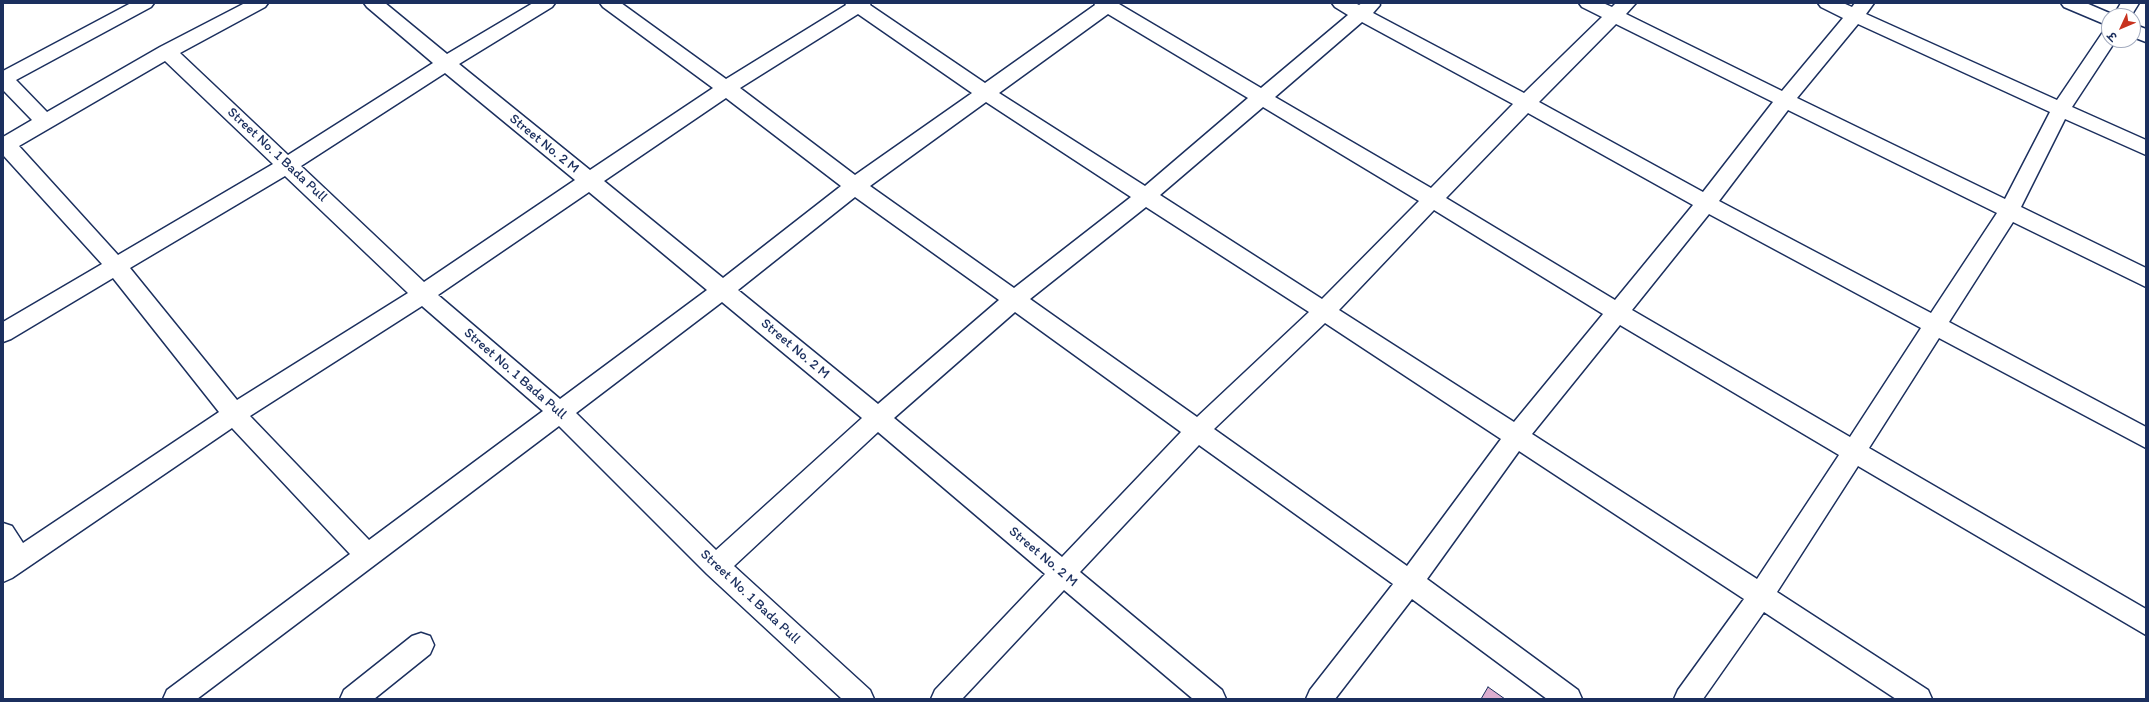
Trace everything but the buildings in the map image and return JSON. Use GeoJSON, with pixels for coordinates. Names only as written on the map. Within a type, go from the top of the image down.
{"type":"FeatureCollection","features":[{"type":"Feature","properties":{"kind":"street"},"geometry":{"type":"LineString","coordinates":[[45,122],[3,79],[145,3]]}},
{"type":"Feature","properties":{"kind":"street"},"geometry":{"type":"LineString","coordinates":[[259,3],[167,52],[4,145],[116,266],[234,414],[367,555]]}},
{"type":"Feature","properties":{"kind":"street","name":"Street No. 2 M"},"geometry":{"type":"LineString","coordinates":[[373,3],[445,64],[878,418],[1214,699]]}},
{"type":"Feature","properties":{"kind":"street"},"geometry":{"type":"LineString","coordinates":[[3,333],[288,165],[445,64],[546,3]]}},
{"type":"Feature","properties":{"kind":"street"},"geometry":{"type":"LineString","coordinates":[[609,3],[726,88],[855,186],[1197,432],[1410,582],[1569,699]]}},
{"type":"Feature","properties":{"kind":"street"},"geometry":{"type":"LineString","coordinates":[[1341,3],[1367,8],[1526,103],[1706,203],[2146,438]]}},
{"type":"Feature","properties":{"kind":"street"},"geometry":{"type":"LineString","coordinates":[[1588,3],[1621,10],[1785,100],[2146,278]]}},
{"type":"Feature","properties":{"kind":"street"},"geometry":{"type":"LineString","coordinates":[[1827,3],[1859,9],[2061,109],[2146,148]]}},
{"type":"Feature","properties":{"kind":"street"},"geometry":{"type":"LineString","coordinates":[[2070,3],[2101,17]]}},
{"type":"Feature","properties":{"kind":"street"},"geometry":{"type":"LineString","coordinates":[[3,534],[11,564],[234,414],[423,294],[726,88],[858,4],[984,92],[1324,311],[1760,597],[1919,699]]}},
{"type":"Feature","properties":{"kind":"street"},"geometry":{"type":"LineString","coordinates":[[176,699],[723,290],[855,186],[1107,4],[1262,99],[1432,199],[1618,313],[2146,623]]}},
{"type":"Feature","properties":{"kind":"street"},"geometry":{"type":"LineString","coordinates":[[716,566],[878,418],[1014,300],[1146,196],[1262,99],[1367,8]]}},
{"type":"Feature","properties":{"kind":"street"},"geometry":{"type":"LineString","coordinates":[[1319,699],[1410,582],[1516,437],[1618,313],[1706,203],[1785,100],[1859,9]]}},
{"type":"Feature","properties":{"kind":"street"},"geometry":{"type":"LineString","coordinates":[[944,699],[1197,432],[1324,311],[1526,103],[1621,10]]}},
{"type":"Feature","properties":{"kind":"street"},"geometry":{"type":"LineString","coordinates":[[1687,699],[1760,597],[2009,211],[2061,109],[2101,48]]}},
{"type":"Feature","properties":{"kind":"street","name":"Street No. 1 Bada Pull"},"geometry":{"type":"LineString","coordinates":[[167,52],[423,294],[560,412],[716,566],[861,699]]}},
{"type":"Feature","properties":{"kind":"street"},"geometry":{"type":"LineString","coordinates":[[353,699],[421,645]]}}]}
